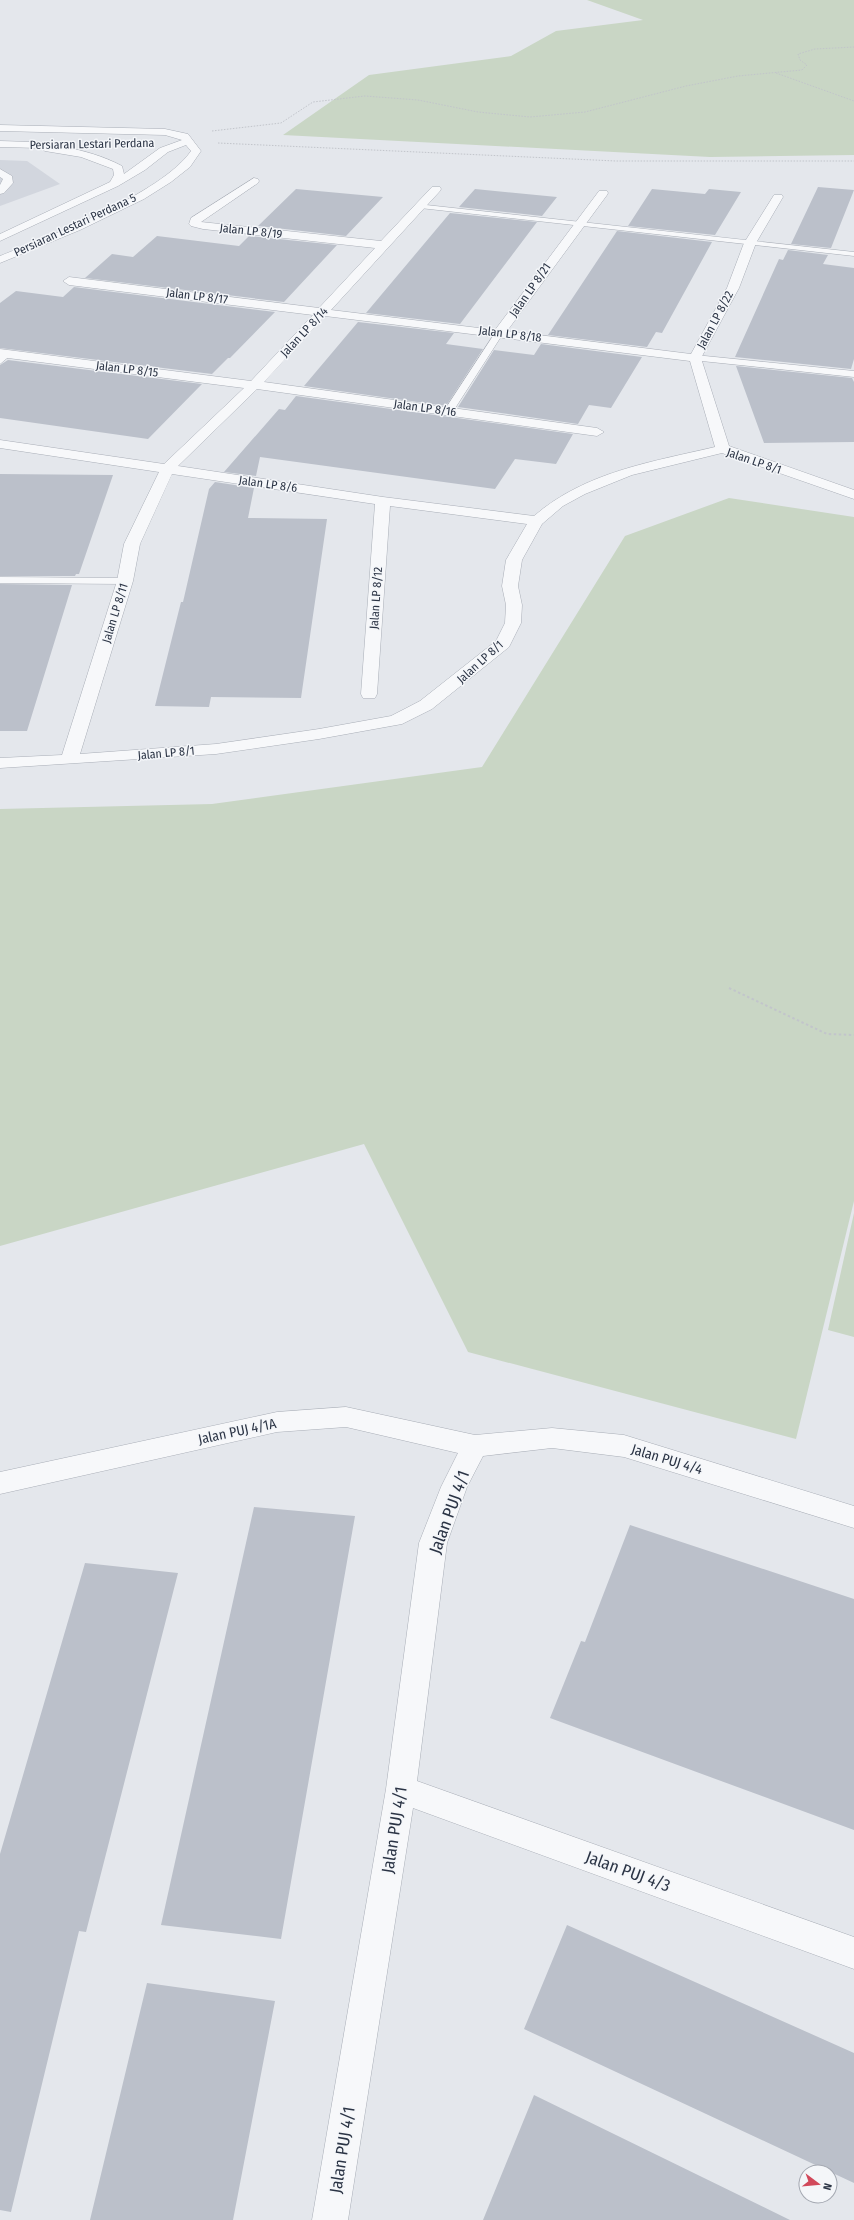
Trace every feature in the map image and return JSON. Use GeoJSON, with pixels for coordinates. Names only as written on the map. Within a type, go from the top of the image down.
{"type":"FeatureCollection","features":[{"type":"Feature","properties":{"kind":"street","name":"Persiaran Lestari Perdana"},"geometry":{"type":"LineString","coordinates":[[0,128],[147,131],[186,139]]}},
{"type":"Feature","properties":{"kind":"street","name":"Persiaran Lestari Perdana"},"geometry":{"type":"LineString","coordinates":[[156,143],[186,139]]}},
{"type":"Feature","properties":{"kind":"street","name":"Persiaran Lestari Perdana 5"},"geometry":{"type":"LineString","coordinates":[[0,238],[114,184],[141,168],[164,150],[186,139],[196,150],[194,158],[177,174],[110,212],[0,260]]}},
{"type":"Feature","properties":{"kind":"street","name":"Persiaran Lestari Perdana"},"geometry":{"type":"LineString","coordinates":[[0,144],[92,145]]}},
{"type":"Feature","properties":{"kind":"street"},"geometry":{"type":"LineString","coordinates":[[24,145],[93,155],[118,168],[119,175],[114,184]]}},
{"type":"Feature","properties":{"kind":"street"},"geometry":{"type":"LineString","coordinates":[[0,190],[8,183],[8,178],[2,172]]}},
{"type":"Feature","properties":{"kind":"street","name":"Jalan LP 8/19"},"geometry":{"type":"LineString","coordinates":[[254,181],[195,220],[195,224],[211,227],[383,245]]}},
{"type":"Feature","properties":{"kind":"street","name":"Jalan LP 8/14"},"geometry":{"type":"LineString","coordinates":[[167,469],[254,385],[436,189]]}},
{"type":"Feature","properties":{"kind":"street","name":"Jalan LP 8/21"},"geometry":{"type":"LineString","coordinates":[[500,332],[578,223],[603,193]]}},
{"type":"Feature","properties":{"kind":"street","name":"Jalan LP 8/22"},"geometry":{"type":"LineString","coordinates":[[723,449],[695,358],[733,288],[750,243],[778,197]]}},
{"type":"Feature","properties":{"kind":"street","name":"Jalan LP 8/17"},"geometry":{"type":"LineString","coordinates":[[69,281],[324,311]]}},
{"type":"Feature","properties":{"kind":"street","name":"Jalan LP 8/18"},"geometry":{"type":"LineString","coordinates":[[324,311],[500,332],[695,358]]}},
{"type":"Feature","properties":{"kind":"street","name":"Jalan LP 8/15"},"geometry":{"type":"LineString","coordinates":[[3,356],[254,385]]}},
{"type":"Feature","properties":{"kind":"street","name":"Jalan LP 8/16"},"geometry":{"type":"LineString","coordinates":[[254,385],[597,432]]}},
{"type":"Feature","properties":{"kind":"street","name":"Jalan LP 8/6"},"geometry":{"type":"LineString","coordinates":[[0,444],[383,501],[537,521]]}},
{"type":"Feature","properties":{"kind":"street","name":"Jalan LP 8/1"},"geometry":{"type":"LineString","coordinates":[[0,763],[69,760],[216,749],[298,738],[396,720],[426,705],[503,644],[513,623],[514,605],[510,586],[514,560],[524,540],[537,521],[558,503],[580,491],[628,472],[723,449],[854,495]]}},
{"type":"Feature","properties":{"kind":"street","name":"Jalan LP 8/11"},"geometry":{"type":"LineString","coordinates":[[69,760],[125,581],[132,544],[167,469]]}},
{"type":"Feature","properties":{"kind":"street","name":"Jalan LP 8/12"},"geometry":{"type":"LineString","coordinates":[[369,694],[383,501]]}},
{"type":"Feature","properties":{"kind":"street","name":"Jalan PUJ 4/1A"},"geometry":{"type":"LineString","coordinates":[[2,1487],[277,1422],[346,1417],[475,1446]]}},
{"type":"Feature","properties":{"kind":"street","name":"Jalan PUJ 4/4"},"geometry":{"type":"LineString","coordinates":[[475,1446],[552,1438],[624,1446],[854,1517]]}},
{"type":"Feature","properties":{"kind":"street","name":"Jalan PUJ 4/1"},"geometry":{"type":"LineString","coordinates":[[330,2220],[401,1789],[433,1544],[454,1487],[475,1446]]}},
{"type":"Feature","properties":{"kind":"street","name":"Jalan PUJ 4/3"},"geometry":{"type":"LineString","coordinates":[[401,1789],[854,1954]]}},
{"type":"Feature","properties":{"kind":"lane"},"geometry":{"type":"LineString","coordinates":[[420,206],[854,254]]}},
{"type":"Feature","properties":{"kind":"lane","name":"Jalan LP 8/21"},"geometry":{"type":"LineString","coordinates":[[449,411],[500,332]]}},
{"type":"Feature","properties":{"kind":"lane"},"geometry":{"type":"LineString","coordinates":[[695,358],[854,374]]}},
{"type":"Feature","properties":{"kind":"lane"},"geometry":{"type":"LineString","coordinates":[[0,580],[125,581]]}},
{"type":"Feature","properties":{"kind":"path"},"geometry":{"type":"LineString","coordinates":[[186,139],[220,130],[281,123],[314,102],[365,96],[418,100],[478,112],[530,117],[585,112],[686,86],[774,72],[802,70],[807,66],[800,60],[798,54],[815,49],[854,47]]}},
{"type":"Feature","properties":{"kind":"path"},"geometry":{"type":"LineString","coordinates":[[774,72],[854,101]]}},
{"type":"Feature","properties":{"kind":"path"},"geometry":{"type":"LineString","coordinates":[[186,139],[529,159],[700,163],[854,161]]}},
{"type":"Feature","properties":{"kind":"path"},"geometry":{"type":"LineString","coordinates":[[729,988],[827,1034],[854,1034]]}},
{"type":"Feature","properties":{"kind":"shaded area"},"geometry":{"type":"Polygon","coordinates":[[[0,160],[27,161],[60,184],[0,206],[0,160]]]}},
{"type":"Feature","properties":{"kind":"green space"},"geometry":{"type":"Polygon","coordinates":[[[587,0],[854,0],[854,155],[710,157],[283,135],[369,75],[511,56],[556,31],[643,20],[587,0]]]}},
{"type":"Feature","properties":{"kind":"green space"},"geometry":{"type":"Polygon","coordinates":[[[729,498],[854,517],[854,1201],[796,1439],[468,1352],[364,1144],[0,1246],[0,809],[212,804],[482,767],[625,536],[729,498]]]}},
{"type":"Feature","properties":{"kind":"green space"},"geometry":{"type":"Polygon","coordinates":[[[854,1213],[854,1337],[828,1330],[854,1213]]]}},
{"type":"Feature","properties":{"kind":"building"},"geometry":{"type":"Polygon","coordinates":[[[818,187],[854,190],[831,248],[791,244],[818,187]]]}},
{"type":"Feature","properties":{"kind":"building"},"geometry":{"type":"Polygon","coordinates":[[[296,189],[383,197],[346,236],[258,226],[296,189]]]}},
{"type":"Feature","properties":{"kind":"building"},"geometry":{"type":"Polygon","coordinates":[[[475,189],[557,197],[542,216],[459,207],[475,189]]]}},
{"type":"Feature","properties":{"kind":"building"},"geometry":{"type":"Polygon","coordinates":[[[652,189],[705,194],[709,189],[741,192],[715,235],[628,226],[652,189]]]}},
{"type":"Feature","properties":{"kind":"building"},"geometry":{"type":"Polygon","coordinates":[[[450,213],[537,222],[460,324],[366,313],[450,213]]]}},
{"type":"Feature","properties":{"kind":"building"},"geometry":{"type":"Polygon","coordinates":[[[617,231],[712,242],[662,333],[656,332],[647,347],[548,335],[617,231]]]}},
{"type":"Feature","properties":{"kind":"building"},"geometry":{"type":"Polygon","coordinates":[[[157,236],[239,246],[249,236],[337,245],[284,302],[85,278],[112,254],[133,257],[157,236]]]}},
{"type":"Feature","properties":{"kind":"building"},"geometry":{"type":"Polygon","coordinates":[[[788,250],[828,255],[823,264],[854,268],[854,359],[851,369],[735,357],[779,259],[783,260],[788,250]]]}},
{"type":"Feature","properties":{"kind":"building"},"geometry":{"type":"Polygon","coordinates":[[[74,287],[275,312],[230,358],[228,358],[212,374],[0,348],[0,303],[16,291],[63,297],[74,287]]]}},
{"type":"Feature","properties":{"kind":"building"},"geometry":{"type":"Polygon","coordinates":[[[358,322],[454,333],[446,344],[483,349],[446,406],[304,386],[358,322]]]}},
{"type":"Feature","properties":{"kind":"building"},"geometry":{"type":"Polygon","coordinates":[[[541,344],[642,357],[611,408],[589,405],[578,424],[458,407],[494,350],[534,355],[541,344]]]}},
{"type":"Feature","properties":{"kind":"building"},"geometry":{"type":"Polygon","coordinates":[[[8,360],[202,384],[148,439],[0,418],[0,365],[8,360]]]}},
{"type":"Feature","properties":{"kind":"building"},"geometry":{"type":"Polygon","coordinates":[[[736,366],[852,378],[854,382],[854,442],[764,443],[736,366]]]}},
{"type":"Feature","properties":{"kind":"building"},"geometry":{"type":"Polygon","coordinates":[[[296,396],[573,434],[556,464],[515,459],[495,489],[260,457],[256,476],[224,472],[279,409],[285,410],[296,396]]]}},
{"type":"Feature","properties":{"kind":"building"},"geometry":{"type":"Polygon","coordinates":[[[0,474],[113,475],[79,574],[76,574],[75,576],[0,576],[0,474]]]}},
{"type":"Feature","properties":{"kind":"building"},"geometry":{"type":"Polygon","coordinates":[[[215,482],[254,488],[248,518],[327,519],[301,698],[211,697],[209,707],[155,706],[181,602],[183,602],[209,489],[215,482]]]}},
{"type":"Feature","properties":{"kind":"building"},"geometry":{"type":"Polygon","coordinates":[[[0,584],[72,585],[27,731],[0,731],[0,584]]]}},
{"type":"Feature","properties":{"kind":"building"},"geometry":{"type":"Polygon","coordinates":[[[254,1507],[355,1516],[281,1939],[161,1925],[254,1507]]]}},
{"type":"Feature","properties":{"kind":"building"},"geometry":{"type":"Polygon","coordinates":[[[630,1525],[854,1599],[854,1830],[550,1718],[581,1641],[585,1642],[630,1525]]]}},
{"type":"Feature","properties":{"kind":"building"},"geometry":{"type":"Polygon","coordinates":[[[85,1563],[178,1573],[86,1932],[79,1931],[11,2212],[0,2210],[0,1854],[85,1563]]]}},
{"type":"Feature","properties":{"kind":"building"},"geometry":{"type":"Polygon","coordinates":[[[567,1925],[854,2053],[854,2183],[838,2176],[838,2164],[813,2164],[524,2029],[567,1925]]]}},
{"type":"Feature","properties":{"kind":"building"},"geometry":{"type":"Polygon","coordinates":[[[147,1983],[275,2001],[233,2220],[90,2220],[147,1983]]]}},
{"type":"Feature","properties":{"kind":"building"},"geometry":{"type":"Polygon","coordinates":[[[534,2095],[790,2220],[483,2220],[534,2095]]]}}]}
